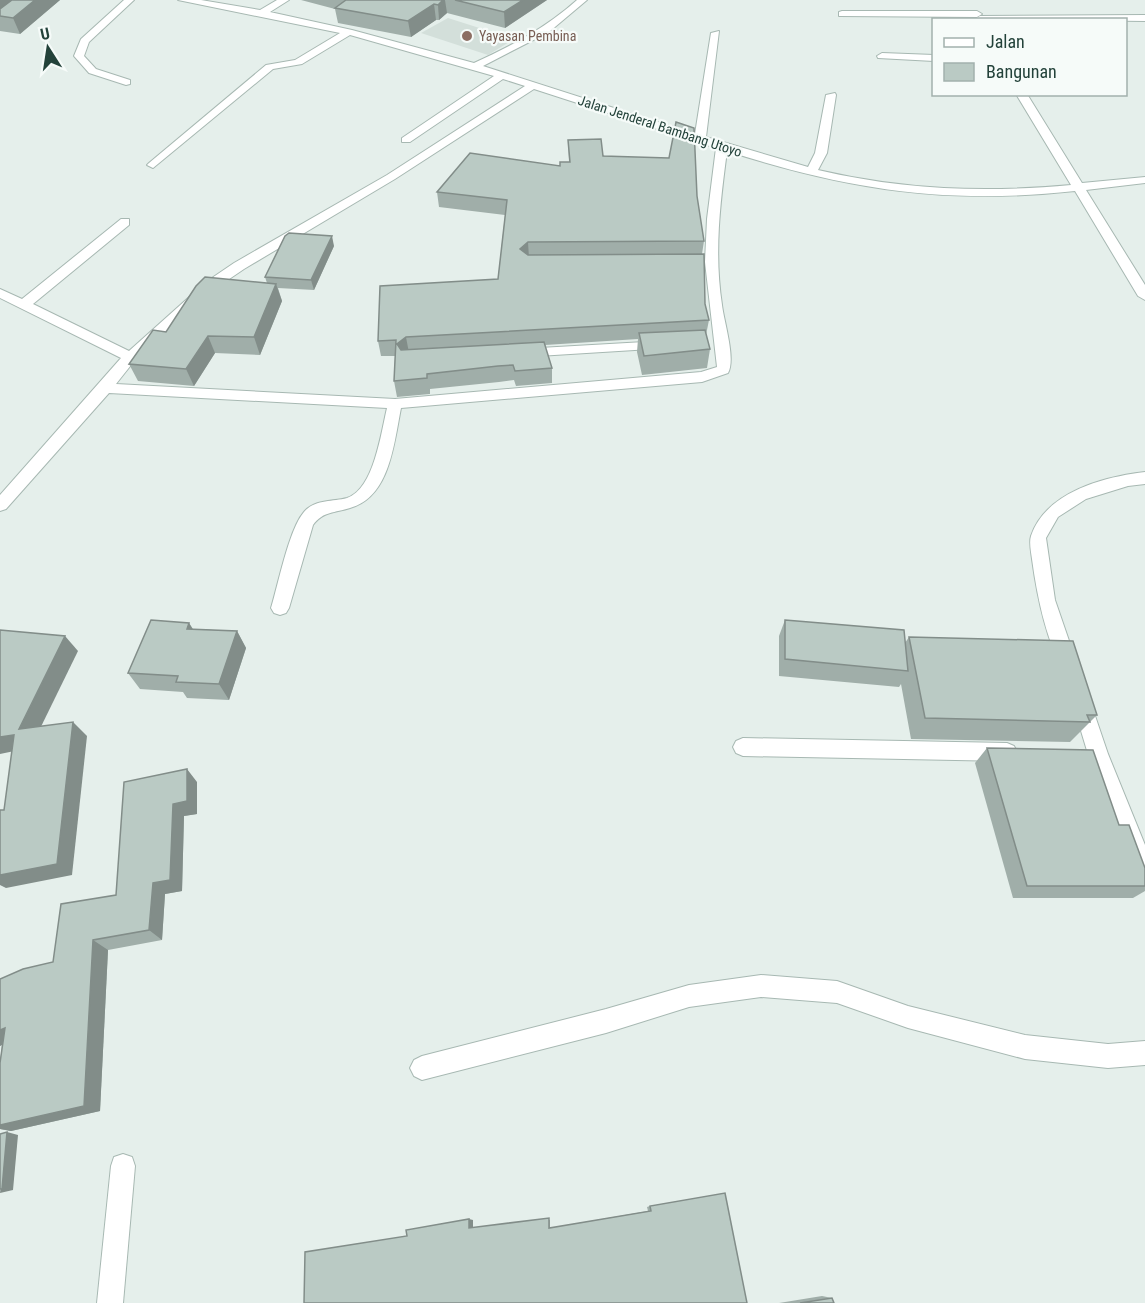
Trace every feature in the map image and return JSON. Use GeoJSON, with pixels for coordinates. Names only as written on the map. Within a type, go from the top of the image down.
{"type":"FeatureCollection","features":[{"type":"Feature","properties":{"kind":"street"},"geometry":{"type":"LineString","coordinates":[[126,82],[93,73],[83,66],[78,56],[84,40],[129,0]]}},
{"type":"Feature","properties":{"kind":"street","name":"Jalan Jenderal Bambang Utoyo"},"geometry":{"type":"LineString","coordinates":[[183,0],[209,2],[349,32],[476,66],[722,147],[851,181],[941,193],[1022,192],[1145,180]]}},
{"type":"Feature","properties":{"kind":"street"},"geometry":{"type":"LineString","coordinates":[[262,13],[284,0]]}},
{"type":"Feature","properties":{"kind":"street"},"geometry":{"type":"LineString","coordinates":[[476,66],[509,51],[561,21],[582,0]]}},
{"type":"Feature","properties":{"kind":"street"},"geometry":{"type":"LineString","coordinates":[[970,0],[979,17]]}},
{"type":"Feature","properties":{"kind":"street"},"geometry":{"type":"LineString","coordinates":[[842,14],[1145,18]]}},
{"type":"Feature","properties":{"kind":"street"},"geometry":{"type":"LineString","coordinates":[[153,165],[270,67],[298,62],[349,32]]}},
{"type":"Feature","properties":{"kind":"street"},"geometry":{"type":"LineString","coordinates":[[700,140],[716,33]]}},
{"type":"Feature","properties":{"kind":"street"},"geometry":{"type":"LineString","coordinates":[[882,56],[932,58]]}},
{"type":"Feature","properties":{"kind":"street"},"geometry":{"type":"LineString","coordinates":[[406,140],[502,75]]}},
{"type":"Feature","properties":{"kind":"street"},"geometry":{"type":"LineString","coordinates":[[0,505],[130,357],[211,285],[239,266],[391,177],[533,85]]}},
{"type":"Feature","properties":{"kind":"street"},"geometry":{"type":"LineString","coordinates":[[811,172],[821,153],[831,95]]}},
{"type":"Feature","properties":{"kind":"street"},"geometry":{"type":"LineString","coordinates":[[1022,96],[1145,296]]}},
{"type":"Feature","properties":{"kind":"street"},"geometry":{"type":"LineString","coordinates":[[105,388],[395,404],[702,377],[723,370],[725,363],[715,341],[715,308],[706,263],[722,147]]}},
{"type":"Feature","properties":{"kind":"street"},"geometry":{"type":"LineString","coordinates":[[23,305],[125,222]]}},
{"type":"Feature","properties":{"kind":"street"},"geometry":{"type":"LineString","coordinates":[[0,293],[130,357]]}},
{"type":"Feature","properties":{"kind":"street"},"geometry":{"type":"LineString","coordinates":[[513,354],[675,344]]}},
{"type":"Feature","properties":{"kind":"street"},"geometry":{"type":"LineString","coordinates":[[280,608],[305,523],[311,512],[319,507],[351,502],[363,496],[383,457],[395,404]]}},
{"type":"Feature","properties":{"kind":"street"},"geometry":{"type":"LineString","coordinates":[[1145,478],[1128,480],[1080,495],[1052,513],[1038,538],[1046,600],[1098,754],[1145,871]]}},
{"type":"Feature","properties":{"kind":"street"},"geometry":{"type":"LineString","coordinates":[[743,747],[1027,753]]}},
{"type":"Feature","properties":{"kind":"street"},"geometry":{"type":"LineString","coordinates":[[1075,754],[1098,754]]}},
{"type":"Feature","properties":{"kind":"street"},"geometry":{"type":"LineString","coordinates":[[422,1068],[606,1021],[689,996],[761,986],[837,992],[908,1017],[1025,1047],[1108,1056],[1145,1053]]}},
{"type":"Feature","properties":{"kind":"street"},"geometry":{"type":"LineString","coordinates":[[110,1303],[123,1166]]}},
{"type":"Feature","properties":{"kind":"shaded area","name":"Yayasan Pembina"},"geometry":{"type":"Polygon","coordinates":[[[448,18],[514,39],[488,55],[421,33],[448,18]]]}},
{"type":"Feature","properties":{"kind":"building"},"geometry":{"type":"Polygon","coordinates":[[[12,0],[35,0],[13,18],[0,16],[0,9],[12,0]]]}},
{"type":"Feature","properties":{"kind":"building"},"geometry":{"type":"Polygon","coordinates":[[[346,0],[443,0],[408,21],[335,8],[346,0]]]}},
{"type":"Feature","properties":{"kind":"building"},"geometry":{"type":"Polygon","coordinates":[[[455,0],[523,0],[504,12],[455,0]]]}},
{"type":"Feature","properties":{"kind":"building"},"geometry":{"type":"Polygon","coordinates":[[[676,122],[694,128],[697,196],[704,241],[528,242],[520,249],[528,255],[704,254],[705,304],[709,320],[406,337],[397,344],[401,350],[544,342],[552,368],[515,371],[513,365],[498,366],[427,374],[427,378],[394,381],[396,340],[378,341],[380,286],[498,279],[507,200],[437,192],[470,153],[560,166],[560,162],[570,162],[568,140],[601,139],[603,156],[669,158],[676,122]]]}},
{"type":"Feature","properties":{"kind":"building"},"geometry":{"type":"Polygon","coordinates":[[[289,233],[332,236],[311,280],[265,277],[285,236],[289,233]]]}},
{"type":"Feature","properties":{"kind":"building"},"geometry":{"type":"Polygon","coordinates":[[[205,277],[276,284],[254,337],[208,336],[186,369],[129,364],[153,330],[166,332],[196,286],[205,277]]]}},
{"type":"Feature","properties":{"kind":"building"},"geometry":{"type":"Polygon","coordinates":[[[705,330],[710,349],[644,356],[639,333],[705,330]]]}},
{"type":"Feature","properties":{"kind":"building"},"geometry":{"type":"Polygon","coordinates":[[[151,620],[189,623],[187,629],[237,631],[219,684],[176,682],[178,676],[128,673],[151,620]]]}},
{"type":"Feature","properties":{"kind":"building"},"geometry":{"type":"Polygon","coordinates":[[[785,620],[904,630],[908,671],[785,659],[785,620]]]}},
{"type":"Feature","properties":{"kind":"building"},"geometry":{"type":"Polygon","coordinates":[[[0,630],[65,636],[19,729],[73,722],[57,864],[0,875],[0,810],[4,810],[14,735],[0,737],[0,630]]]}},
{"type":"Feature","properties":{"kind":"building"},"geometry":{"type":"Polygon","coordinates":[[[909,637],[1073,641],[1097,715],[1087,715],[1090,722],[925,718],[909,637]]]}},
{"type":"Feature","properties":{"kind":"building"},"geometry":{"type":"Polygon","coordinates":[[[987,748],[1093,750],[1119,825],[1129,825],[1145,868],[1145,886],[1027,886],[987,748]]]}},
{"type":"Feature","properties":{"kind":"building"},"geometry":{"type":"Polygon","coordinates":[[[187,769],[187,801],[173,804],[170,880],[153,883],[149,930],[93,940],[84,1106],[0,1125],[0,1063],[5,1028],[0,1030],[0,979],[23,969],[53,962],[61,904],[116,895],[124,782],[187,769]]]}},
{"type":"Feature","properties":{"kind":"building"},"geometry":{"type":"Polygon","coordinates":[[[7,1132],[2,1189],[0,1189],[0,1134],[7,1132]]]}},
{"type":"Feature","properties":{"kind":"building"},"geometry":{"type":"Polygon","coordinates":[[[725,1193],[747,1303],[304,1303],[305,1252],[407,1236],[406,1230],[469,1219],[469,1228],[549,1218],[549,1228],[651,1211],[650,1206],[725,1193]]]}},
{"type":"Feature","properties":{"kind":"building"},"geometry":{"type":"Polygon","coordinates":[[[832,1298],[834,1303],[800,1303],[832,1298]]]}},
{"type":"Feature","properties":{"kind":"place","name":"Yayasan Pembina"},"geometry":{"type":"Point","coordinates":[467,36]}}]}
